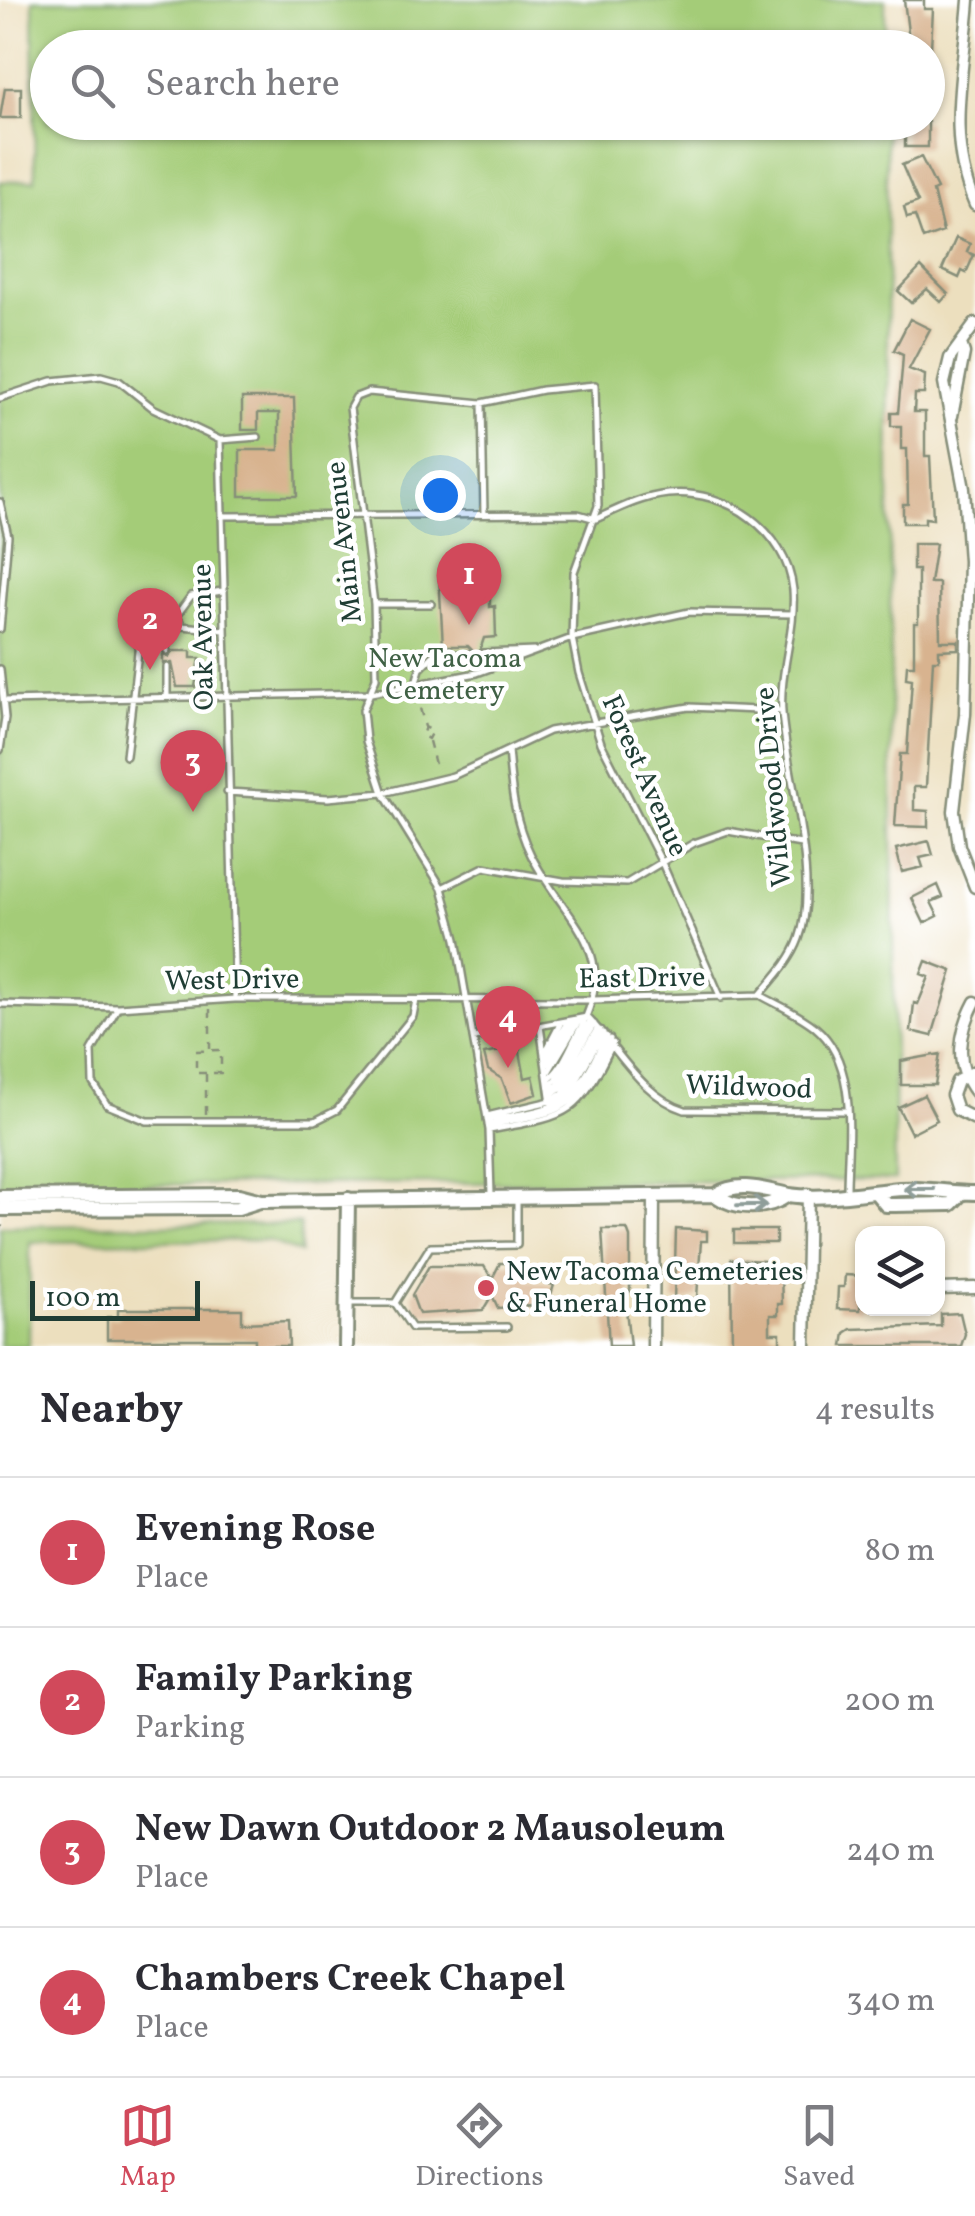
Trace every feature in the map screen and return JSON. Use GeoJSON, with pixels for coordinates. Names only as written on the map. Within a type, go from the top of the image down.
{"type":"FeatureCollection","features":[{"type":"Feature","properties":{"kind":"street"},"geometry":{"type":"LineString","coordinates":[[969,0],[956,118],[962,166],[975,205]]}},
{"type":"Feature","properties":{"kind":"street"},"geometry":{"type":"LineString","coordinates":[[975,324],[950,358],[944,383],[952,416],[968,561],[970,715],[954,811],[959,846],[975,887]]}},
{"type":"Feature","properties":{"kind":"street"},"geometry":{"type":"LineString","coordinates":[[975,1002],[964,1028],[962,1075],[953,1088],[953,1104],[963,1116],[975,1119]]}},
{"type":"Feature","properties":{"kind":"street"},"geometry":{"type":"LineString","coordinates":[[962,1075],[975,1071]]}},
{"type":"Feature","properties":{"kind":"street"},"geometry":{"type":"LineString","coordinates":[[962,1075],[975,1092]]}},
{"type":"Feature","properties":{"kind":"street"},"geometry":{"type":"LineString","coordinates":[[2,1215],[238,1208],[262,1201],[715,1195],[727,1188],[774,1188],[788,1195],[877,1194],[894,1190],[968,1193]]}},
{"type":"Feature","properties":{"kind":"street"},"geometry":{"type":"LineString","coordinates":[[805,1346],[808,1194]]}},
{"type":"Feature","properties":{"kind":"street"},"geometry":{"type":"LineString","coordinates":[[0,1197],[239,1195],[262,1201]]}},
{"type":"Feature","properties":{"kind":"street"},"geometry":{"type":"LineString","coordinates":[[653,1346],[654,1195]]}},
{"type":"Feature","properties":{"kind":"street"},"geometry":{"type":"LineString","coordinates":[[346,1346],[348,1199]]}},
{"type":"Feature","properties":{"kind":"street"},"geometry":{"type":"LineString","coordinates":[[945,1289],[975,1288]]}},
{"type":"Feature","properties":{"kind":"lane"},"geometry":{"type":"LineString","coordinates":[[0,398],[52,381],[101,376],[119,381],[153,408],[220,440],[258,437]]}},
{"type":"Feature","properties":{"kind":"lane","name":"Forest Avenue"},"geometry":{"type":"LineString","coordinates":[[482,403],[595,385],[596,520],[574,572],[572,638],[594,725],[663,865],[722,998]]}},
{"type":"Feature","properties":{"kind":"lane","name":"Main Avenue"},"geometry":{"type":"LineString","coordinates":[[482,403],[369,392],[356,397],[350,408],[374,604],[376,678],[363,710],[366,741],[383,793],[442,888],[456,939],[488,1123],[491,1197]]}},
{"type":"Feature","properties":{"kind":"lane"},"geometry":{"type":"LineString","coordinates":[[482,403],[484,514]]}},
{"type":"Feature","properties":{"kind":"lane","name":"Oak Avenue"},"geometry":{"type":"LineString","coordinates":[[220,440],[235,998]]}},
{"type":"Feature","properties":{"kind":"lane","name":"Wildwood Drive"},"geometry":{"type":"LineString","coordinates":[[596,520],[634,501],[670,494],[727,502],[766,530],[789,566],[792,614],[782,711],[801,844],[801,936],[788,963],[760,995]]}},
{"type":"Feature","properties":{"kind":"lane"},"geometry":{"type":"LineString","coordinates":[[0,502],[8,536],[0,629]]}},
{"type":"Feature","properties":{"kind":"lane"},"geometry":{"type":"LineString","coordinates":[[223,516],[578,514],[596,520]]}},
{"type":"Feature","properties":{"kind":"lane"},"geometry":{"type":"LineString","coordinates":[[224,591],[191,596],[177,615],[182,626],[224,630]]}},
{"type":"Feature","properties":{"kind":"lane"},"geometry":{"type":"LineString","coordinates":[[374,604],[431,604]]}},
{"type":"Feature","properties":{"kind":"lane"},"geometry":{"type":"LineString","coordinates":[[4,701],[134,695],[370,693],[478,673],[572,638],[688,612],[792,614]]}},
{"type":"Feature","properties":{"kind":"lane"},"geometry":{"type":"LineString","coordinates":[[126,756],[139,643],[147,638],[165,639],[167,651]]}},
{"type":"Feature","properties":{"kind":"lane"},"geometry":{"type":"LineString","coordinates":[[483,653],[542,651]]}},
{"type":"Feature","properties":{"kind":"lane"},"geometry":{"type":"LineString","coordinates":[[414,686],[420,668],[434,655],[468,654]]}},
{"type":"Feature","properties":{"kind":"lane"},"geometry":{"type":"LineString","coordinates":[[167,666],[167,696]]}},
{"type":"Feature","properties":{"kind":"lane"},"geometry":{"type":"LineString","coordinates":[[0,668],[4,701],[0,750]]}},
{"type":"Feature","properties":{"kind":"lane"},"geometry":{"type":"LineString","coordinates":[[227,792],[328,798],[383,793],[439,781],[549,731],[689,707],[782,711]]}},
{"type":"Feature","properties":{"kind":"lane"},"geometry":{"type":"LineString","coordinates":[[508,750],[512,809],[542,874],[575,916],[596,967],[589,1065],[566,1097],[548,1080],[540,1026]]}},
{"type":"Feature","properties":{"kind":"lane"},"geometry":{"type":"LineString","coordinates":[[442,888],[484,867],[603,886],[627,882],[663,865],[694,843],[728,831],[801,844]]}},
{"type":"Feature","properties":{"kind":"lane"},"geometry":{"type":"LineString","coordinates":[[760,995],[817,1028],[842,1066],[847,1111],[847,1194]]}},
{"type":"Feature","properties":{"kind":"lane","name":"East Drive"},"geometry":{"type":"LineString","coordinates":[[465,1000],[760,995]]}},
{"type":"Feature","properties":{"kind":"lane","name":"West Drive"},"geometry":{"type":"LineString","coordinates":[[0,1004],[118,1007],[235,998],[465,1000]]}},
{"type":"Feature","properties":{"kind":"lane"},"geometry":{"type":"LineString","coordinates":[[118,1007],[92,1051],[93,1083],[99,1096],[132,1119],[315,1121],[337,1110],[413,1016],[416,1000]]}},
{"type":"Feature","properties":{"kind":"lane"},"geometry":{"type":"LineString","coordinates":[[472,1038],[540,1026],[591,1027]]}},
{"type":"Feature","properties":{"kind":"lane"},"geometry":{"type":"LineString","coordinates":[[488,1123],[548,1080],[591,1027]]}},
{"type":"Feature","properties":{"kind":"lane"},"geometry":{"type":"LineString","coordinates":[[548,1080],[591,1027]]}},
{"type":"Feature","properties":{"kind":"lane"},"geometry":{"type":"LineString","coordinates":[[548,1080],[591,1027]]}},
{"type":"Feature","properties":{"kind":"lane"},"geometry":{"type":"LineString","coordinates":[[548,1080],[561,1090],[591,1027]]}},
{"type":"Feature","properties":{"kind":"lane"},"geometry":{"type":"LineString","coordinates":[[488,1123],[556,1117],[576,1107],[591,1027]]}},
{"type":"Feature","properties":{"kind":"lane","name":"Wildwood"},"geometry":{"type":"LineString","coordinates":[[591,1027],[650,1092],[686,1110],[847,1111]]}},
{"type":"Feature","properties":{"kind":"lane"},"geometry":{"type":"LineString","coordinates":[[395,1303],[430,1247],[517,1245],[517,1197]]}},
{"type":"Feature","properties":{"kind":"lane"},"geometry":{"type":"LineString","coordinates":[[349,1303],[395,1303]]}},
{"type":"Feature","properties":{"kind":"lane"},"geometry":{"type":"LineString","coordinates":[[395,1303],[412,1328],[507,1327]]}},
{"type":"Feature","properties":{"kind":"path"},"geometry":{"type":"LineString","coordinates":[[414,686],[425,727],[422,734],[428,739],[439,781]]}},
{"type":"Feature","properties":{"kind":"path"},"geometry":{"type":"LineString","coordinates":[[425,727],[432,732],[428,739]]}},
{"type":"Feature","properties":{"kind":"path"},"geometry":{"type":"LineString","coordinates":[[210,1000],[210,1050]]}},
{"type":"Feature","properties":{"kind":"path"},"geometry":{"type":"LineString","coordinates":[[196,1050],[221,1050],[221,1074],[206,1073],[196,1073],[196,1050]]}},
{"type":"Feature","properties":{"kind":"path"},"geometry":{"type":"LineString","coordinates":[[206,1073],[206,1121]]}},
{"type":"Feature","properties":{"kind":"path"},"geometry":{"type":"LineString","coordinates":[[0,1233],[2,1215]]}},
{"type":"Feature","properties":{"kind":"green space","name":"New Tacoma Cemetery"},"geometry":{"type":"Polygon","coordinates":[[[33,0],[885,0],[885,30],[33,30],[33,0]]]}},
{"type":"Feature","properties":{"kind":"green space","name":"New Tacoma Cemetery"},"geometry":{"type":"Polygon","coordinates":[[[35,140],[886,140],[895,1180],[0,1186],[0,182],[35,180],[35,140]]]}},
{"type":"Feature","properties":{"kind":"green space"},"geometry":{"type":"Polygon","coordinates":[[[300,1224],[300,1253],[267,1240],[30,1242],[29,1346],[0,1346],[0,1226],[300,1224]]]}},
{"type":"Feature","properties":{"kind":"building"},"geometry":{"type":"Polygon","coordinates":[[[904,0],[924,0],[924,9],[933,9],[932,30],[908,30],[904,0]]]}},
{"type":"Feature","properties":{"kind":"building"},"geometry":{"type":"Polygon","coordinates":[[[5,88],[21,88],[21,118],[0,118],[5,88]]]}},
{"type":"Feature","properties":{"kind":"building"},"geometry":{"type":"Polygon","coordinates":[[[905,140],[928,140],[928,147],[905,147],[905,140]]]}},
{"type":"Feature","properties":{"kind":"building"},"geometry":{"type":"Polygon","coordinates":[[[921,157],[937,189],[933,191],[943,232],[923,239],[915,216],[907,218],[904,207],[918,202],[902,165],[921,157]]]}},
{"type":"Feature","properties":{"kind":"building"},"geometry":{"type":"Polygon","coordinates":[[[956,238],[970,244],[967,252],[974,255],[966,273],[962,271],[959,278],[942,270],[956,238]]]}},
{"type":"Feature","properties":{"kind":"building"},"geometry":{"type":"Polygon","coordinates":[[[921,267],[948,294],[941,302],[927,289],[911,303],[898,291],[921,267]]]}},
{"type":"Feature","properties":{"kind":"building"},"geometry":{"type":"Polygon","coordinates":[[[910,319],[930,329],[909,369],[925,375],[924,394],[915,394],[914,412],[925,412],[925,456],[930,456],[933,519],[925,518],[925,523],[903,523],[903,504],[908,504],[907,449],[901,449],[901,426],[891,426],[891,413],[898,413],[903,354],[894,350],[910,319]]]}},
{"type":"Feature","properties":{"kind":"building"},"geometry":{"type":"Polygon","coordinates":[[[242,398],[294,398],[297,496],[240,496],[240,450],[279,450],[279,413],[258,413],[258,430],[242,430],[242,398]]]}},
{"type":"Feature","properties":{"kind":"building"},"geometry":{"type":"Polygon","coordinates":[[[913,544],[936,544],[930,583],[939,583],[940,641],[958,641],[958,649],[939,650],[939,660],[933,660],[926,787],[914,787],[914,810],[928,811],[928,827],[895,826],[900,754],[907,754],[912,679],[906,678],[907,665],[914,665],[914,623],[918,623],[918,570],[913,570],[913,544]]]}},
{"type":"Feature","properties":{"kind":"building"},"geometry":{"type":"Polygon","coordinates":[[[439,576],[457,576],[457,595],[490,594],[490,607],[495,606],[496,637],[484,638],[478,656],[468,646],[443,646],[439,576]]]}},
{"type":"Feature","properties":{"kind":"building"},"geometry":{"type":"Polygon","coordinates":[[[173,651],[191,651],[191,658],[200,658],[195,687],[177,687],[172,663],[163,663],[163,655],[169,657],[173,651]]]}},
{"type":"Feature","properties":{"kind":"building"},"geometry":{"type":"Polygon","coordinates":[[[929,841],[933,855],[920,858],[923,867],[902,872],[896,849],[929,841]]]}},
{"type":"Feature","properties":{"kind":"building"},"geometry":{"type":"Polygon","coordinates":[[[938,885],[943,897],[931,902],[938,916],[924,923],[912,898],[938,885]]]}},
{"type":"Feature","properties":{"kind":"building"},"geometry":{"type":"Polygon","coordinates":[[[926,961],[952,971],[932,1036],[911,1031],[914,1003],[918,1004],[929,977],[921,974],[926,961]]]}},
{"type":"Feature","properties":{"kind":"building"},"geometry":{"type":"Polygon","coordinates":[[[517,1036],[525,1078],[533,1076],[537,1094],[511,1103],[502,1079],[488,1070],[484,1054],[501,1051],[499,1040],[517,1036]]]}},
{"type":"Feature","properties":{"kind":"building"},"geometry":{"type":"Polygon","coordinates":[[[940,1054],[935,1085],[901,1085],[901,1061],[940,1054]]]}},
{"type":"Feature","properties":{"kind":"building"},"geometry":{"type":"Polygon","coordinates":[[[924,1095],[937,1120],[911,1133],[898,1107],[924,1095]]]}},
{"type":"Feature","properties":{"kind":"building"},"geometry":{"type":"Polygon","coordinates":[[[602,1229],[627,1229],[630,1237],[630,1291],[625,1300],[630,1346],[609,1346],[602,1229]]]}},
{"type":"Feature","properties":{"kind":"building"},"geometry":{"type":"Polygon","coordinates":[[[676,1229],[707,1231],[707,1241],[701,1241],[697,1297],[688,1301],[674,1301],[676,1229]]]}},
{"type":"Feature","properties":{"kind":"building"},"geometry":{"type":"Polygon","coordinates":[[[734,1230],[776,1230],[776,1243],[734,1243],[734,1230]]]}},
{"type":"Feature","properties":{"kind":"building"},"geometry":{"type":"Polygon","coordinates":[[[731,1259],[764,1261],[765,1273],[781,1273],[782,1304],[778,1304],[778,1315],[770,1315],[770,1333],[780,1333],[780,1346],[732,1346],[731,1259]]]}},
{"type":"Feature","properties":{"kind":"building","name":"New Tacoma Cemeteries & Funeral Home"},"geometry":{"type":"Polygon","coordinates":[[[500,1263],[518,1263],[527,1279],[554,1285],[548,1304],[498,1308],[492,1295],[483,1310],[419,1314],[412,1295],[429,1266],[484,1266],[492,1279],[500,1263]]]}},
{"type":"Feature","properties":{"kind":"building"},"geometry":{"type":"Polygon","coordinates":[[[845,1275],[855,1276],[855,1310],[837,1309],[838,1287],[844,1287],[845,1275]]]}},
{"type":"Feature","properties":{"kind":"building"},"geometry":{"type":"Polygon","coordinates":[[[118,1309],[242,1309],[242,1323],[288,1321],[289,1346],[255,1346],[255,1339],[107,1339],[107,1317],[118,1317],[118,1309]]]}},
{"type":"Feature","properties":{"kind":"building"},"geometry":{"type":"Polygon","coordinates":[[[960,1313],[965,1334],[961,1346],[843,1346],[845,1333],[851,1329],[941,1326],[941,1316],[960,1313]]]}},
{"type":"Feature","properties":{"kind":"place","name":"Evening Rose"},"geometry":{"type":"Point","coordinates":[469,625]}},
{"type":"Feature","properties":{"kind":"place","name":"Family Parking"},"geometry":{"type":"Point","coordinates":[150,670]}},
{"type":"Feature","properties":{"kind":"place","name":"New Dawn Outdoor 2 Mausoleum"},"geometry":{"type":"Point","coordinates":[193,812]}},
{"type":"Feature","properties":{"kind":"place","name":"Chambers Creek Chapel"},"geometry":{"type":"Point","coordinates":[508,1068]}},
{"type":"Feature","properties":{"kind":"place","name":"New Tacoma Cemeteries & Funeral Home"},"geometry":{"type":"Point","coordinates":[486,1288]}}]}
